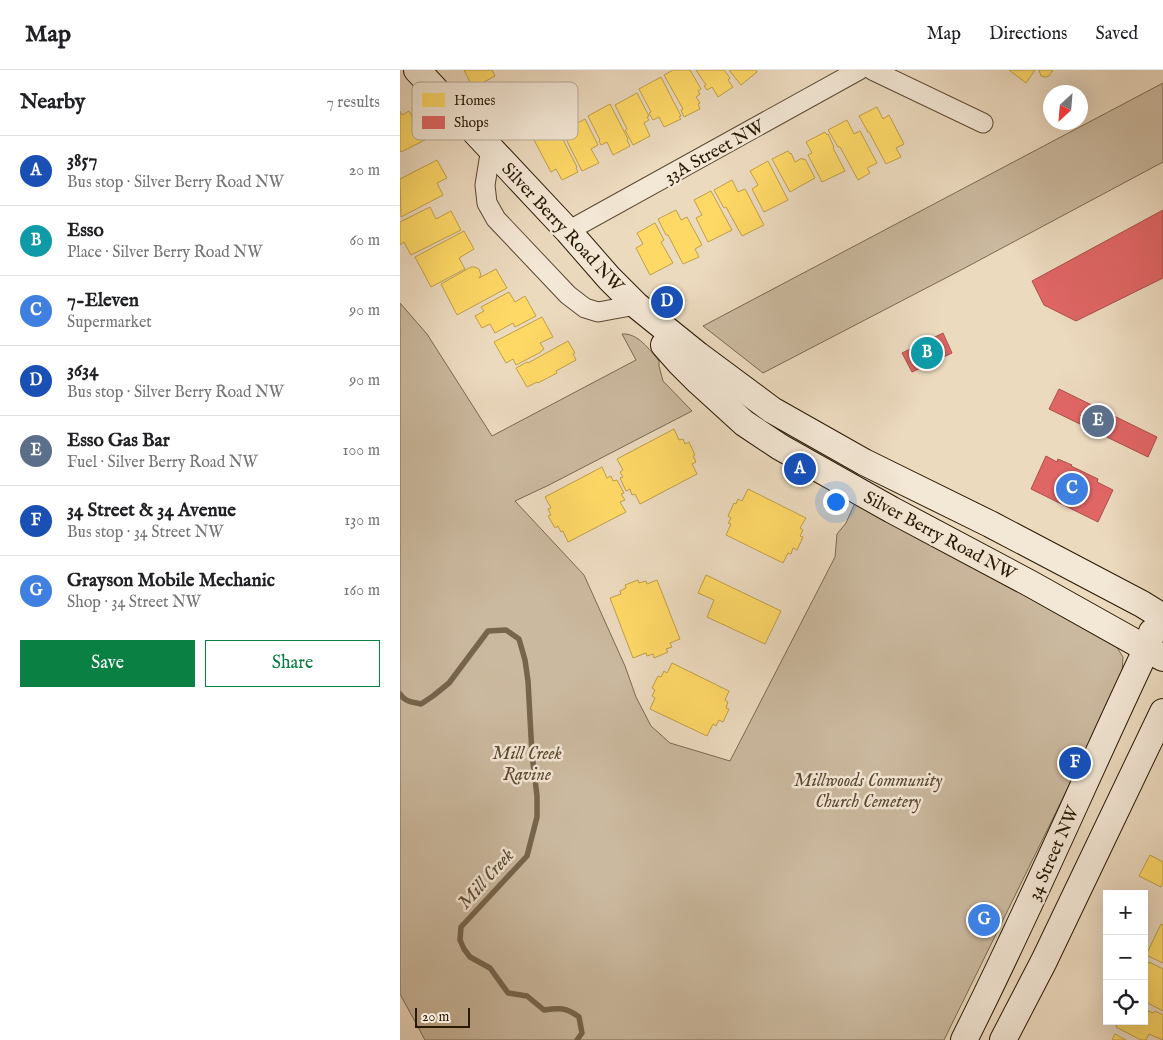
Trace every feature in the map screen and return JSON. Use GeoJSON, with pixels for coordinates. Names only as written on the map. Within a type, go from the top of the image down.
{"type":"FeatureCollection","features":[{"type":"Feature","properties":{"kind":"street","name":"Silver Berry Road NW"},"geometry":{"type":"LineString","coordinates":[[417,70],[428,82]]}},
{"type":"Feature","properties":{"kind":"street","name":"33A Street NW"},"geometry":{"type":"LineString","coordinates":[[568,231],[859,70]]}},
{"type":"Feature","properties":{"kind":"street"},"geometry":{"type":"LineString","coordinates":[[872,70],[983,123]]}},
{"type":"Feature","properties":{"kind":"street","name":"Silver Berry Road NW"},"geometry":{"type":"LineString","coordinates":[[483,140],[636,305],[691,350],[772,410],[864,462],[990,524],[1142,604],[1159,629]]}},
{"type":"Feature","properties":{"kind":"street","name":"Silver Berry Road NW"},"geometry":{"type":"LineString","coordinates":[[490,148],[485,185],[487,203],[496,220],[568,295],[585,308],[598,312],[636,305]]}},
{"type":"Feature","properties":{"kind":"street","name":"Silver Berry Road NW"},"geometry":{"type":"LineString","coordinates":[[636,305],[663,344],[699,382],[744,422],[780,447],[978,556],[1159,629]]}},
{"type":"Feature","properties":{"kind":"street","name":"34 Street NW"},"geometry":{"type":"LineString","coordinates":[[964,1040],[1027,912],[1052,853],[1159,629]]}},
{"type":"Feature","properties":{"kind":"street","name":"34 Street NW"},"geometry":{"type":"LineString","coordinates":[[1003,1040],[1048,952],[1163,712]]}},
{"type":"Feature","properties":{"kind":"green space"},"geometry":{"type":"Polygon","coordinates":[[[1163,83],[1163,162],[961,270],[763,373],[703,326],[1074,130],[1088,130],[1088,123],[1163,83]]]}},
{"type":"Feature","properties":{"kind":"green space"},"geometry":{"type":"Polygon","coordinates":[[[400,303],[427,334],[492,436],[636,360],[622,334],[633,336],[647,347],[659,361],[663,381],[692,411],[515,501],[584,575],[625,666],[636,697],[651,726],[670,743],[730,761],[835,557],[837,534],[846,523],[855,503],[1113,641],[1123,657],[1122,673],[1117,688],[944,1040],[425,1040],[400,994],[400,303]]]}},
{"type":"Feature","properties":{"kind":"building: Homes"},"geometry":{"type":"Polygon","coordinates":[[[464,70],[492,70],[495,76],[484,82],[470,82],[464,70]]]}},
{"type":"Feature","properties":{"kind":"building: Homes"},"geometry":{"type":"Polygon","coordinates":[[[673,70],[690,70],[701,89],[698,91],[700,94],[696,97],[700,103],[698,104],[700,109],[684,117],[681,110],[683,109],[664,75],[673,70]]]}},
{"type":"Feature","properties":{"kind":"building: Homes"},"geometry":{"type":"Polygon","coordinates":[[[696,70],[724,70],[730,78],[728,80],[733,87],[718,97],[712,87],[707,90],[704,86],[706,85],[696,70]]]}},
{"type":"Feature","properties":{"kind":"building: Homes"},"geometry":{"type":"Polygon","coordinates":[[[729,70],[756,70],[757,72],[741,85],[729,70]]]}},
{"type":"Feature","properties":{"kind":"building: Homes"},"geometry":{"type":"Polygon","coordinates":[[[1009,70],[1035,70],[1026,83],[1009,70]]]}},
{"type":"Feature","properties":{"kind":"building: Homes"},"geometry":{"type":"Polygon","coordinates":[[[1039,70],[1053,70],[1046,77],[1041,76],[1039,70]]]}},
{"type":"Feature","properties":{"kind":"building: Homes"},"geometry":{"type":"Polygon","coordinates":[[[661,77],[681,116],[679,117],[681,119],[664,127],[659,117],[653,120],[639,89],[661,77]]]}},
{"type":"Feature","properties":{"kind":"building: Homes"},"geometry":{"type":"Polygon","coordinates":[[[637,93],[649,116],[647,117],[649,120],[644,123],[650,136],[633,145],[615,105],[637,93]]]}},
{"type":"Feature","properties":{"kind":"building: Homes"},"geometry":{"type":"Polygon","coordinates":[[[610,104],[630,146],[613,155],[607,142],[601,145],[588,116],[610,104]]]}},
{"type":"Feature","properties":{"kind":"building: Homes"},"geometry":{"type":"Polygon","coordinates":[[[877,107],[883,119],[889,115],[904,144],[896,148],[901,157],[886,164],[859,116],[877,107]]]}},
{"type":"Feature","properties":{"kind":"building: Homes"},"geometry":{"type":"Polygon","coordinates":[[[400,111],[402,115],[409,111],[412,116],[412,140],[425,140],[401,152],[400,111]]]}},
{"type":"Feature","properties":{"kind":"building: Homes"},"geometry":{"type":"Polygon","coordinates":[[[585,119],[598,145],[591,149],[599,163],[582,171],[566,140],[578,140],[578,123],[585,119]]]}},
{"type":"Feature","properties":{"kind":"building: Homes"},"geometry":{"type":"Polygon","coordinates":[[[847,120],[854,134],[860,131],[877,163],[867,168],[870,173],[858,180],[840,147],[838,147],[828,130],[847,120]]]}},
{"type":"Feature","properties":{"kind":"building: Homes"},"geometry":{"type":"Polygon","coordinates":[[[825,132],[828,134],[845,171],[822,182],[808,155],[812,153],[806,142],[825,132]]]}},
{"type":"Feature","properties":{"kind":"building: Homes"},"geometry":{"type":"Polygon","coordinates":[[[534,140],[563,140],[578,172],[562,180],[556,169],[551,172],[534,140]]]}},
{"type":"Feature","properties":{"kind":"building: Homes"},"geometry":{"type":"Polygon","coordinates":[[[788,151],[795,162],[802,158],[803,160],[805,159],[815,178],[790,192],[772,159],[788,151]]]}},
{"type":"Feature","properties":{"kind":"building: Homes"},"geometry":{"type":"Polygon","coordinates":[[[437,160],[447,178],[437,183],[443,195],[401,217],[400,179],[437,160]]]}},
{"type":"Feature","properties":{"kind":"building: Homes"},"geometry":{"type":"Polygon","coordinates":[[[768,161],[788,200],[764,212],[752,189],[758,185],[750,171],[768,161]]]}},
{"type":"Feature","properties":{"kind":"building: Homes"},"geometry":{"type":"Polygon","coordinates":[[[732,180],[738,192],[745,189],[764,225],[742,236],[714,190],[732,180]]]}},
{"type":"Feature","properties":{"kind":"building: Homes"},"geometry":{"type":"Polygon","coordinates":[[[711,191],[732,230],[708,242],[696,218],[702,215],[694,200],[711,191]]]}},
{"type":"Feature","properties":{"kind":"building: Homes"},"geometry":{"type":"Polygon","coordinates":[[[430,207],[436,219],[451,211],[461,230],[411,255],[404,242],[400,245],[400,222],[430,207]]]}},
{"type":"Feature","properties":{"kind":"building: Homes"},"geometry":{"type":"Polygon","coordinates":[[[676,210],[681,220],[687,217],[702,245],[695,249],[699,257],[683,264],[658,219],[676,210]]]}},
{"type":"Feature","properties":{"kind":"building: Homes"},"geometry":{"type":"Polygon","coordinates":[[[655,223],[664,240],[661,242],[673,263],[650,275],[636,248],[643,244],[637,233],[655,223]]]}},
{"type":"Feature","properties":{"kind":"building: Homes"},"geometry":{"type":"Polygon","coordinates":[[[464,231],[474,249],[459,258],[465,269],[431,287],[415,257],[464,231]]]}},
{"type":"Feature","properties":{"kind":"building: Homes"},"geometry":{"type":"Polygon","coordinates":[[[471,267],[479,269],[481,275],[479,278],[496,269],[507,288],[457,315],[441,284],[471,267]]]}},
{"type":"Feature","properties":{"kind":"building: Homes"},"geometry":{"type":"Polygon","coordinates":[[[509,292],[515,302],[525,296],[536,316],[515,327],[513,323],[495,333],[490,324],[482,328],[475,316],[484,311],[481,307],[509,292]]]}},
{"type":"Feature","properties":{"kind":"building: Homes"},"geometry":{"type":"Polygon","coordinates":[[[542,317],[553,337],[540,343],[544,349],[516,365],[513,359],[506,363],[494,342],[542,317]]]}},
{"type":"Feature","properties":{"kind":"building: Homes"},"geometry":{"type":"Polygon","coordinates":[[[568,341],[575,353],[573,354],[576,360],[556,371],[557,373],[527,387],[516,368],[568,341]]]}},
{"type":"Feature","properties":{"kind":"building: Homes"},"geometry":{"type":"Polygon","coordinates":[[[674,429],[679,440],[683,439],[685,444],[689,442],[695,455],[693,456],[696,462],[692,464],[697,474],[640,504],[635,494],[632,495],[630,489],[626,491],[620,478],[623,477],[620,472],[623,470],[617,459],[674,429]]]}},
{"type":"Feature","properties":{"kind":"building: Homes"},"geometry":{"type":"Polygon","coordinates":[[[602,467],[607,478],[611,476],[613,481],[617,480],[624,493],[621,494],[625,500],[620,502],[626,512],[568,542],[563,531],[561,532],[558,526],[555,528],[548,516],[551,515],[548,509],[551,508],[545,497],[602,467]]]}},
{"type":"Feature","properties":{"kind":"building: Homes"},"geometry":{"type":"Polygon","coordinates":[[[748,489],[806,518],[800,528],[803,530],[800,536],[803,537],[797,550],[793,548],[791,554],[788,553],[783,563],[726,535],[731,524],[728,523],[731,518],[728,516],[734,503],[736,504],[738,499],[742,501],[748,489]]]}},
{"type":"Feature","properties":{"kind":"building: Homes"},"geometry":{"type":"Polygon","coordinates":[[[706,575],[781,611],[765,644],[707,617],[714,600],[698,593],[706,575]]]}},
{"type":"Feature","properties":{"kind":"building: Homes"},"geometry":{"type":"Polygon","coordinates":[[[638,580],[639,583],[646,581],[647,584],[657,580],[680,639],[670,643],[672,647],[666,649],[668,652],[654,658],[653,654],[647,656],[646,653],[633,658],[610,598],[621,594],[620,591],[626,588],[625,585],[638,580]]]}},
{"type":"Feature","properties":{"kind":"building: Homes"},"geometry":{"type":"Polygon","coordinates":[[[672,663],[729,691],[725,700],[728,702],[726,708],[729,709],[723,722],[719,720],[716,726],[713,724],[707,736],[650,709],[655,698],[652,696],[655,690],[652,688],[658,676],[661,677],[664,671],[667,673],[672,663]]]}},
{"type":"Feature","properties":{"kind":"building: Homes"},"geometry":{"type":"Polygon","coordinates":[[[1150,855],[1163,862],[1163,883],[1161,887],[1139,876],[1150,855]]]}},
{"type":"Feature","properties":{"kind":"building: Homes"},"geometry":{"type":"Polygon","coordinates":[[[1161,924],[1163,925],[1163,963],[1148,956],[1148,951],[1161,924]]]}},
{"type":"Feature","properties":{"kind":"building: Homes"},"geometry":{"type":"Polygon","coordinates":[[[1149,962],[1163,969],[1163,1011],[1148,1003],[1149,962]]]}},
{"type":"Feature","properties":{"kind":"building: Homes"},"geometry":{"type":"Polygon","coordinates":[[[1148,1011],[1153,1013],[1155,1011],[1163,1015],[1163,1040],[1149,1034],[1146,1040],[1141,1040],[1116,1027],[1117,1025],[1148,1025],[1148,1011]]]}},
{"type":"Feature","properties":{"kind":"building: Homes"},"geometry":{"type":"Polygon","coordinates":[[[1115,1034],[1126,1040],[1112,1040],[1115,1034]]]}},
{"type":"Feature","properties":{"kind":"building: Shops"},"geometry":{"type":"Polygon","coordinates":[[[1163,210],[1163,278],[1076,321],[1044,305],[1032,281],[1163,210]]]}},
{"type":"Feature","properties":{"kind":"building: Shops"},"geometry":{"type":"Polygon","coordinates":[[[943,333],[952,353],[912,372],[902,353],[943,333]]]}},
{"type":"Feature","properties":{"kind":"building: Shops"},"geometry":{"type":"Polygon","coordinates":[[[1059,389],[1157,437],[1148,457],[1049,409],[1059,389]]]}},
{"type":"Feature","properties":{"kind":"building: Shops"},"geometry":{"type":"Polygon","coordinates":[[[1046,456],[1057,462],[1058,459],[1072,465],[1098,479],[1097,482],[1113,490],[1098,522],[1031,489],[1046,456]]]}},
{"type":"Feature","properties":{"kind":"waterway","name":"Mill Creek"},"geometry":{"type":"LineString","coordinates":[[400,694],[407,700],[421,704],[433,696],[449,683],[488,631],[506,630],[519,639],[528,681],[537,817],[527,856],[461,927],[460,940],[470,957],[490,968],[508,993],[527,996],[544,1010],[562,1009],[570,1011],[579,1017],[582,1033],[577,1040]]}},
{"type":"Feature","properties":{"kind":"place","name":"3634"},"geometry":{"type":"Point","coordinates":[667,302]}},
{"type":"Feature","properties":{"kind":"place","name":"Esso"},"geometry":{"type":"Point","coordinates":[927,353]}},
{"type":"Feature","properties":{"kind":"place","name":"Esso Gas Bar"},"geometry":{"type":"Point","coordinates":[1098,421]}},
{"type":"Feature","properties":{"kind":"place","name":"3857"},"geometry":{"type":"Point","coordinates":[800,469]}},
{"type":"Feature","properties":{"kind":"place","name":"7-Eleven"},"geometry":{"type":"Point","coordinates":[1072,489]}},
{"type":"Feature","properties":{"kind":"place","name":"34 Street & 34 Avenue"},"geometry":{"type":"Point","coordinates":[1075,763]}},
{"type":"Feature","properties":{"kind":"place","name":"Grayson Mobile Mechanic"},"geometry":{"type":"Point","coordinates":[984,920]}},
{"type":"Feature","properties":{"kind":"park label","name":"Mill Creek Ravine"},"geometry":{"type":"Point","coordinates":[527,763]}},
{"type":"Feature","properties":{"kind":"park label","name":"Millwoods Community Church Cemetery"},"geometry":{"type":"Point","coordinates":[868,790]}}]}
